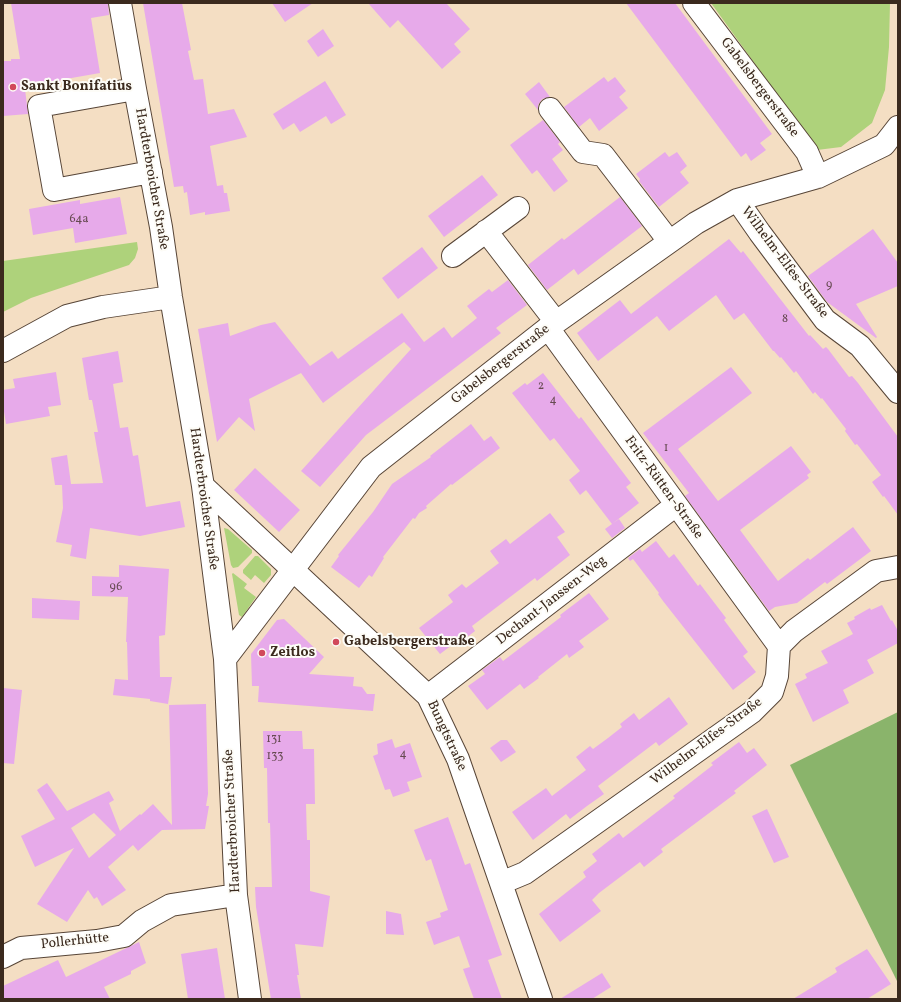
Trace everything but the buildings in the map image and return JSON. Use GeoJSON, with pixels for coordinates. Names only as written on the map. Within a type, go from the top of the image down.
{"type":"FeatureCollection","features":[{"type":"Feature","properties":{"kind":"street","name":"Hardterbroicher Straße"},"geometry":{"type":"LineString","coordinates":[[120,3],[161,227],[171,297],[203,486],[225,659],[236,895],[250,999]]}},
{"type":"Feature","properties":{"kind":"street","name":"Gabelsbergerstraße"},"geometry":{"type":"LineString","coordinates":[[694,3],[807,152],[818,177]]}},
{"type":"Feature","properties":{"kind":"street"},"geometry":{"type":"LineString","coordinates":[[135,89],[39,106],[54,190],[151,172]]}},
{"type":"Feature","properties":{"kind":"street"},"geometry":{"type":"LineString","coordinates":[[550,109],[583,152],[603,155],[669,241]]}},
{"type":"Feature","properties":{"kind":"street","name":"Gabelsbergerstraße"},"geometry":{"type":"LineString","coordinates":[[225,659],[371,467],[552,325],[696,222],[737,200],[818,177],[884,145],[898,127]]}},
{"type":"Feature","properties":{"kind":"street","name":"Wilhelm-Elfes-Straße"},"geometry":{"type":"LineString","coordinates":[[737,200],[826,320],[860,346],[898,392]]}},
{"type":"Feature","properties":{"kind":"street"},"geometry":{"type":"LineString","coordinates":[[453,256],[518,208]]}},
{"type":"Feature","properties":{"kind":"street","name":"Gabelsbergerstraße"},"geometry":{"type":"LineString","coordinates":[[486,231],[552,325]]}},
{"type":"Feature","properties":{"kind":"street"},"geometry":{"type":"LineString","coordinates":[[3,351],[67,316],[103,306],[171,297]]}},
{"type":"Feature","properties":{"kind":"street","name":"Fritz-Rütten-Straße"},"geometry":{"type":"LineString","coordinates":[[552,325],[676,505],[779,646]]}},
{"type":"Feature","properties":{"kind":"street","name":"Bungtstraße"},"geometry":{"type":"LineString","coordinates":[[203,486],[428,696],[458,759],[541,999]]}},
{"type":"Feature","properties":{"kind":"street","name":"Dechant-Janssen-Weg"},"geometry":{"type":"LineString","coordinates":[[428,696],[676,505]]}},
{"type":"Feature","properties":{"kind":"street"},"geometry":{"type":"LineString","coordinates":[[779,646],[794,631],[876,571],[898,567]]}},
{"type":"Feature","properties":{"kind":"street","name":"Wilhelm-Elfes-Straße"},"geometry":{"type":"LineString","coordinates":[[501,882],[525,873],[752,712],[772,692],[777,676],[779,646]]}},
{"type":"Feature","properties":{"kind":"street","name":"Pollerhütte"},"geometry":{"type":"LineString","coordinates":[[3,958],[21,948],[97,941],[124,936],[142,921],[172,905],[236,895]]}},
{"type":"Feature","properties":{"kind":"green space"},"geometry":{"type":"Polygon","coordinates":[[[711,3],[890,3],[889,47],[885,90],[872,123],[841,147],[817,150],[711,3]]]}},
{"type":"Feature","properties":{"kind":"green space"},"geometry":{"type":"Polygon","coordinates":[[[137,242],[138,249],[135,258],[129,265],[31,298],[3,312],[3,261],[137,242]]]}},
{"type":"Feature","properties":{"kind":"green space"},"geometry":{"type":"Polygon","coordinates":[[[224,528],[228,529],[252,550],[252,553],[238,567],[233,568],[231,565],[224,528]]]}},
{"type":"Feature","properties":{"kind":"green space"},"geometry":{"type":"Polygon","coordinates":[[[255,556],[258,556],[271,569],[271,575],[264,583],[255,575],[251,580],[243,573],[243,570],[255,556]]]}},
{"type":"Feature","properties":{"kind":"green space"},"geometry":{"type":"Polygon","coordinates":[[[233,573],[247,584],[244,588],[256,597],[242,617],[239,615],[233,573]]]}},
{"type":"Feature","properties":{"kind":"green space"},"geometry":{"type":"Polygon","coordinates":[[[898,712],[898,983],[790,765],[898,712]]]}},
{"type":"Feature","properties":{"kind":"place","name":"Sankt Bonifatius"},"geometry":{"type":"Point","coordinates":[13,87]}},
{"type":"Feature","properties":{"kind":"place","name":"Gabelsbergerstraße"},"geometry":{"type":"Point","coordinates":[336,642]}},
{"type":"Feature","properties":{"kind":"place","name":"Zeitlos"},"geometry":{"type":"Point","coordinates":[262,653]}}]}
